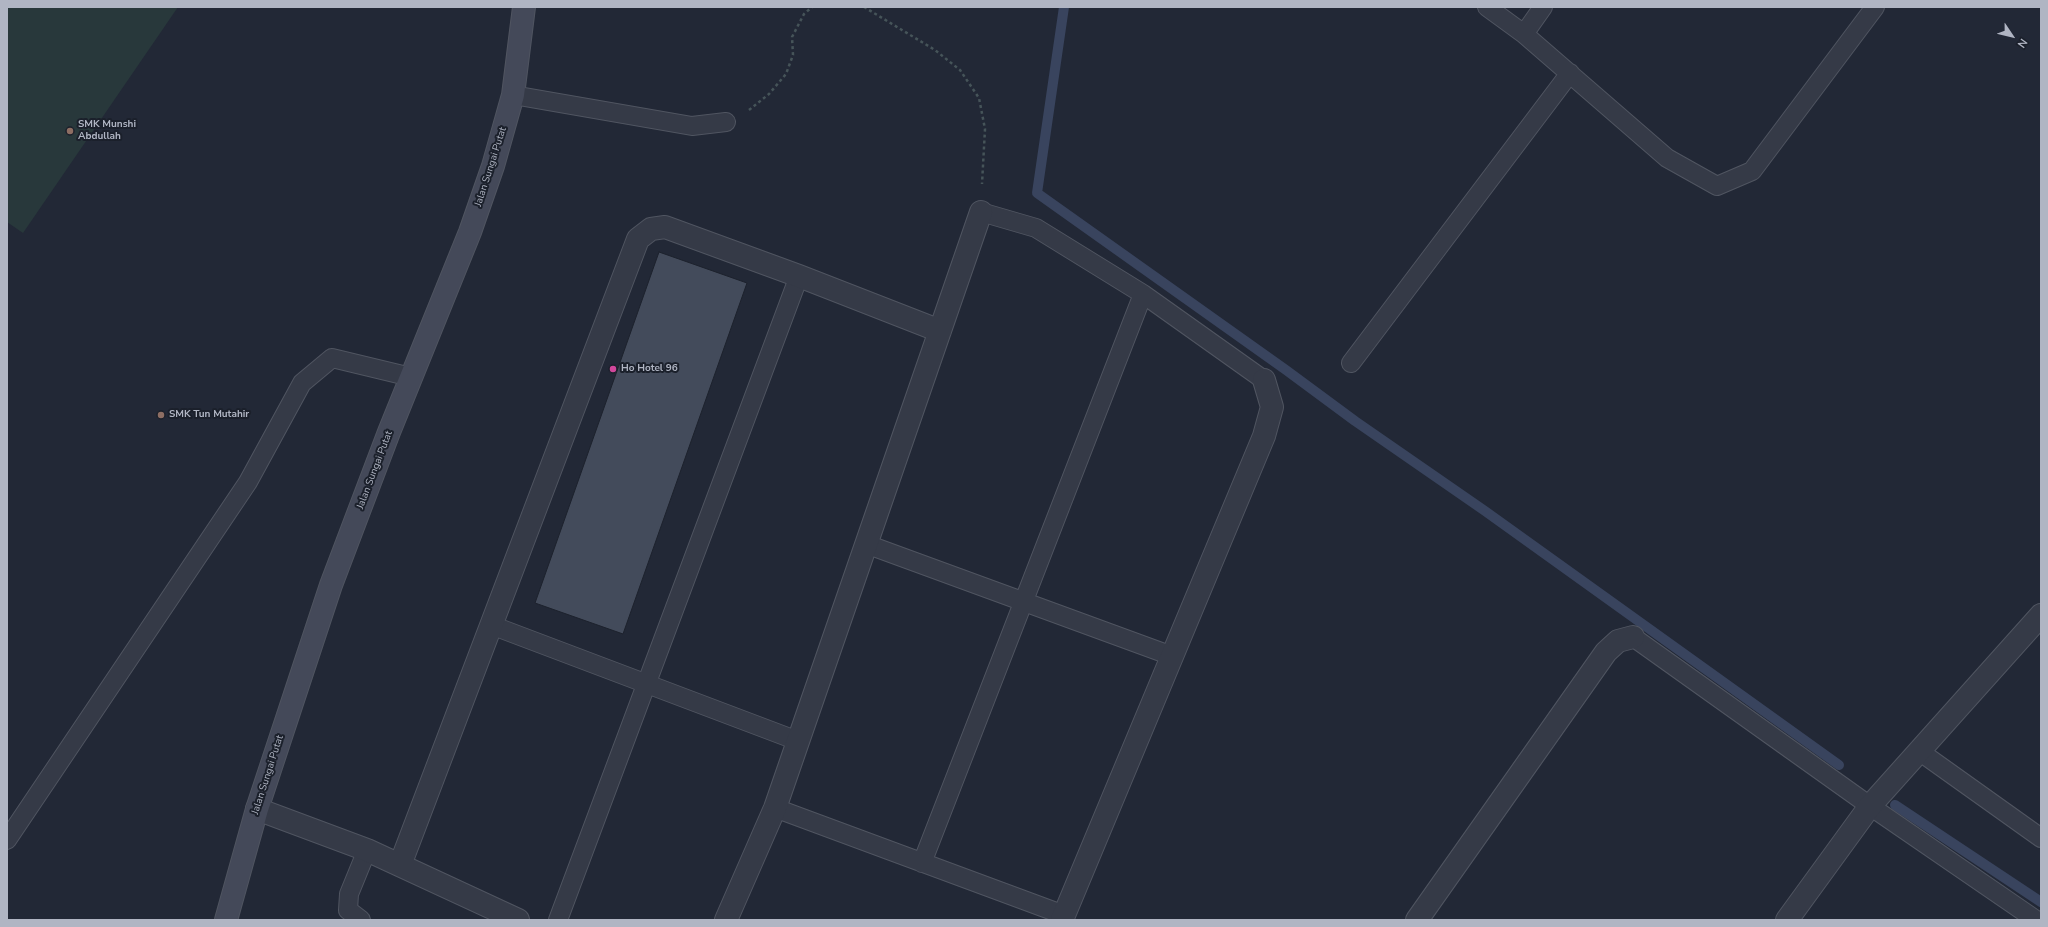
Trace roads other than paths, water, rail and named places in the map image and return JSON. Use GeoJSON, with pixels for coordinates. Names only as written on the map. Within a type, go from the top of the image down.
{"type":"FeatureCollection","features":[{"type":"Feature","properties":{"kind":"main road","name":"Jalan Sungai Putat"},"geometry":{"type":"LineString","coordinates":[[226,920],[257,809],[331,585],[470,232],[493,166],[513,95],[522,12]]}},
{"type":"Feature","properties":{"kind":"street"},"geometry":{"type":"LineString","coordinates":[[726,920],[775,808],[981,212]]}},
{"type":"Feature","properties":{"kind":"street"},"geometry":{"type":"LineString","coordinates":[[400,865],[638,239],[651,230],[665,226],[799,276],[940,332]]}},
{"type":"Feature","properties":{"kind":"street"},"geometry":{"type":"LineString","coordinates":[[1063,918],[1264,436],[1272,407],[1264,380]]}},
{"type":"Feature","properties":{"kind":"street"},"geometry":{"type":"LineString","coordinates":[[1787,920],[1870,806],[2041,615]]}},
{"type":"Feature","properties":{"kind":"street"},"geometry":{"type":"LineString","coordinates":[[1417,920],[1606,652],[1618,640],[1633,637]]}},
{"type":"Feature","properties":{"kind":"street"},"geometry":{"type":"LineString","coordinates":[[257,809],[367,850],[518,920]]}},
{"type":"Feature","properties":{"kind":"lane"},"geometry":{"type":"LineString","coordinates":[[1487,7],[1524,34],[1667,158],[1718,186],[1752,170],[1875,7]]}},
{"type":"Feature","properties":{"kind":"lane"},"geometry":{"type":"LineString","coordinates":[[1524,34],[1543,7]]}},
{"type":"Feature","properties":{"kind":"lane"},"geometry":{"type":"LineString","coordinates":[[1351,363],[1570,73]]}},
{"type":"Feature","properties":{"kind":"lane"},"geometry":{"type":"LineString","coordinates":[[513,95],[692,126],[726,122]]}},
{"type":"Feature","properties":{"kind":"lane"},"geometry":{"type":"LineString","coordinates":[[981,212],[1036,228],[1144,294],[1264,380]]}},
{"type":"Feature","properties":{"kind":"lane"},"geometry":{"type":"LineString","coordinates":[[558,920],[799,276]]}},
{"type":"Feature","properties":{"kind":"lane"},"geometry":{"type":"LineString","coordinates":[[922,863],[1144,294]]}},
{"type":"Feature","properties":{"kind":"lane"},"geometry":{"type":"LineString","coordinates":[[7,840],[248,482],[302,382],[332,358],[412,377]]}},
{"type":"Feature","properties":{"kind":"lane"},"geometry":{"type":"LineString","coordinates":[[866,544],[1025,600],[1172,656]]}},
{"type":"Feature","properties":{"kind":"lane"},"geometry":{"type":"LineString","coordinates":[[491,625],[798,741]]}},
{"type":"Feature","properties":{"kind":"lane"},"geometry":{"type":"LineString","coordinates":[[1633,637],[1870,806],[2036,920]]}},
{"type":"Feature","properties":{"kind":"lane"},"geometry":{"type":"LineString","coordinates":[[1919,751],[2041,838]]}},
{"type":"Feature","properties":{"kind":"lane"},"geometry":{"type":"LineString","coordinates":[[775,808],[1063,918]]}},
{"type":"Feature","properties":{"kind":"lane"},"geometry":{"type":"LineString","coordinates":[[361,920],[348,910],[349,894],[367,850]]}},
{"type":"Feature","properties":{"kind":"waterway"},"geometry":{"type":"LineString","coordinates":[[1064,7],[1037,193],[1286,370],[1355,421],[1485,511],[1839,765]]}},
{"type":"Feature","properties":{"kind":"waterway"},"geometry":{"type":"LineString","coordinates":[[1895,805],[2041,902]]}},
{"type":"Feature","properties":{"kind":"place","name":"SMK Munshi Abdullah"},"geometry":{"type":"Point","coordinates":[70,131]}},
{"type":"Feature","properties":{"kind":"place","name":"Ho Hotel 96"},"geometry":{"type":"Point","coordinates":[613,369]}},
{"type":"Feature","properties":{"kind":"place","name":"SMK Tun Mutahir"},"geometry":{"type":"Point","coordinates":[161,415]}}]}
